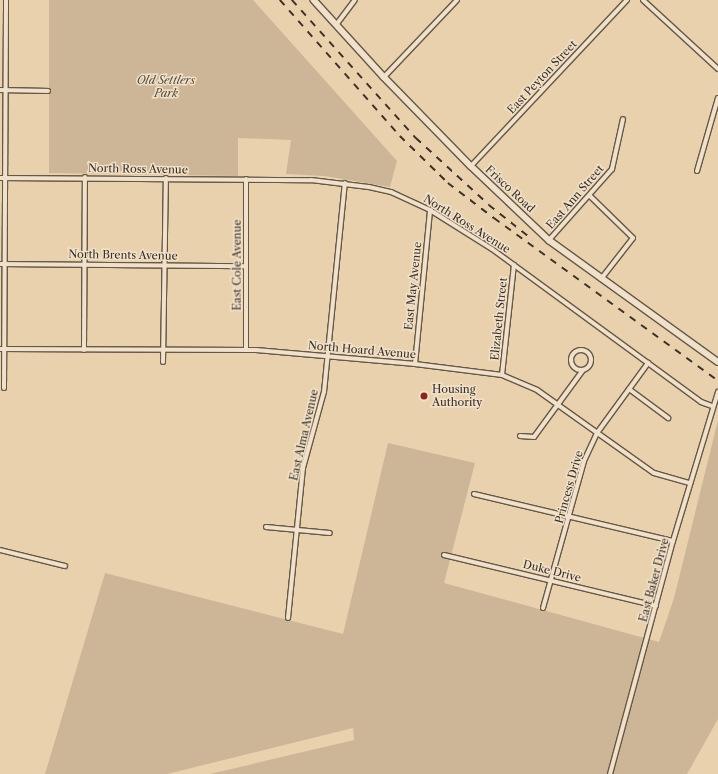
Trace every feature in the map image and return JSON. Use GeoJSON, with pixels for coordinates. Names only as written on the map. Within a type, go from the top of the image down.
{"type":"FeatureCollection","features":[{"type":"Feature","properties":{"kind":"street"},"geometry":{"type":"LineString","coordinates":[[4,388],[2,349],[2,178],[6,0]]}},
{"type":"Feature","properties":{"kind":"street","name":"Frisco Road"},"geometry":{"type":"LineString","coordinates":[[314,0],[384,77],[471,166],[549,240],[718,362]]}},
{"type":"Feature","properties":{"kind":"street"},"geometry":{"type":"LineString","coordinates":[[336,25],[356,0]]}},
{"type":"Feature","properties":{"kind":"street"},"geometry":{"type":"LineString","coordinates":[[384,77],[457,0]]}},
{"type":"Feature","properties":{"kind":"street","name":"East Peyton Street"},"geometry":{"type":"LineString","coordinates":[[471,166],[627,0]]}},
{"type":"Feature","properties":{"kind":"street"},"geometry":{"type":"LineString","coordinates":[[643,0],[718,69]]}},
{"type":"Feature","properties":{"kind":"street"},"geometry":{"type":"LineString","coordinates":[[0,90],[48,91]]}},
{"type":"Feature","properties":{"kind":"street"},"geometry":{"type":"LineString","coordinates":[[697,171],[718,98]]}},
{"type":"Feature","properties":{"kind":"street","name":"East Ann Street"},"geometry":{"type":"LineString","coordinates":[[549,240],[590,196],[612,169],[623,118]]}},
{"type":"Feature","properties":{"kind":"street"},"geometry":{"type":"LineString","coordinates":[[84,350],[86,177]]}},
{"type":"Feature","properties":{"kind":"street","name":"North Ross Avenue"},"geometry":{"type":"LineString","coordinates":[[2,178],[86,177],[246,179],[345,183],[391,192],[430,210],[514,265],[701,402],[712,406]]}},
{"type":"Feature","properties":{"kind":"street"},"geometry":{"type":"LineString","coordinates":[[163,362],[166,178]]}},
{"type":"Feature","properties":{"kind":"street","name":"East Cole Avenue"},"geometry":{"type":"LineString","coordinates":[[246,179],[246,350]]}},
{"type":"Feature","properties":{"kind":"street","name":"East Alma Avenue"},"geometry":{"type":"LineString","coordinates":[[288,618],[303,468],[320,416],[328,356],[345,183]]}},
{"type":"Feature","properties":{"kind":"street"},"geometry":{"type":"LineString","coordinates":[[590,196],[633,238],[601,278]]}},
{"type":"Feature","properties":{"kind":"street","name":"East May Avenue"},"geometry":{"type":"LineString","coordinates":[[415,364],[430,210]]}},
{"type":"Feature","properties":{"kind":"street","name":"North Brents Avenue"},"geometry":{"type":"LineString","coordinates":[[2,264],[245,266]]}},
{"type":"Feature","properties":{"kind":"street","name":"Elizabeth Street"},"geometry":{"type":"LineString","coordinates":[[502,375],[514,265]]}},
{"type":"Feature","properties":{"kind":"street","name":"North Hoard Avenue"},"geometry":{"type":"LineString","coordinates":[[2,349],[164,351],[246,350],[415,364],[502,375],[537,390],[654,473],[690,483]]}},
{"type":"Feature","properties":{"kind":"street"},"geometry":{"type":"LineString","coordinates":[[520,436],[534,437],[583,370],[590,364],[591,358],[588,352],[579,350],[573,354],[571,360],[576,368],[583,370]]}},
{"type":"Feature","properties":{"kind":"street","name":"Princess Drive"},"geometry":{"type":"LineString","coordinates":[[543,608],[584,461],[597,433],[648,363]]}},
{"type":"Feature","properties":{"kind":"street"},"geometry":{"type":"LineString","coordinates":[[629,389],[668,418]]}},
{"type":"Feature","properties":{"kind":"street","name":"East Baker Drive"},"geometry":{"type":"LineString","coordinates":[[610,774],[690,483],[712,406],[718,392]]}},
{"type":"Feature","properties":{"kind":"street"},"geometry":{"type":"LineString","coordinates":[[474,494],[674,541]]}},
{"type":"Feature","properties":{"kind":"street"},"geometry":{"type":"LineString","coordinates":[[266,527],[330,533]]}},
{"type":"Feature","properties":{"kind":"street"},"geometry":{"type":"LineString","coordinates":[[0,550],[65,566]]}},
{"type":"Feature","properties":{"kind":"street","name":"Duke Drive"},"geometry":{"type":"LineString","coordinates":[[444,555],[656,606]]}},
{"type":"Feature","properties":{"kind":"green space","name":"Old Settlers Park"},"geometry":{"type":"Polygon","coordinates":[[[49,0],[253,0],[397,161],[390,187],[325,176],[286,174],[291,140],[238,138],[238,176],[49,173],[49,0]]]}},
{"type":"Feature","properties":{"kind":"green space"},"geometry":{"type":"Polygon","coordinates":[[[718,420],[718,719],[687,774],[210,774],[354,740],[353,728],[167,774],[45,774],[105,573],[343,634],[388,443],[475,463],[444,583],[659,642],[674,598],[718,420]]]}},
{"type":"Feature","properties":{"kind":"railway"},"geometry":{"type":"LineString","coordinates":[[280,0],[400,136],[448,183],[718,381]]}},
{"type":"Feature","properties":{"kind":"railway"},"geometry":{"type":"LineString","coordinates":[[292,0],[416,138],[489,205],[533,240]]}},
{"type":"Feature","properties":{"kind":"place","name":"Housing Authority"},"geometry":{"type":"Point","coordinates":[424,396]}}]}
